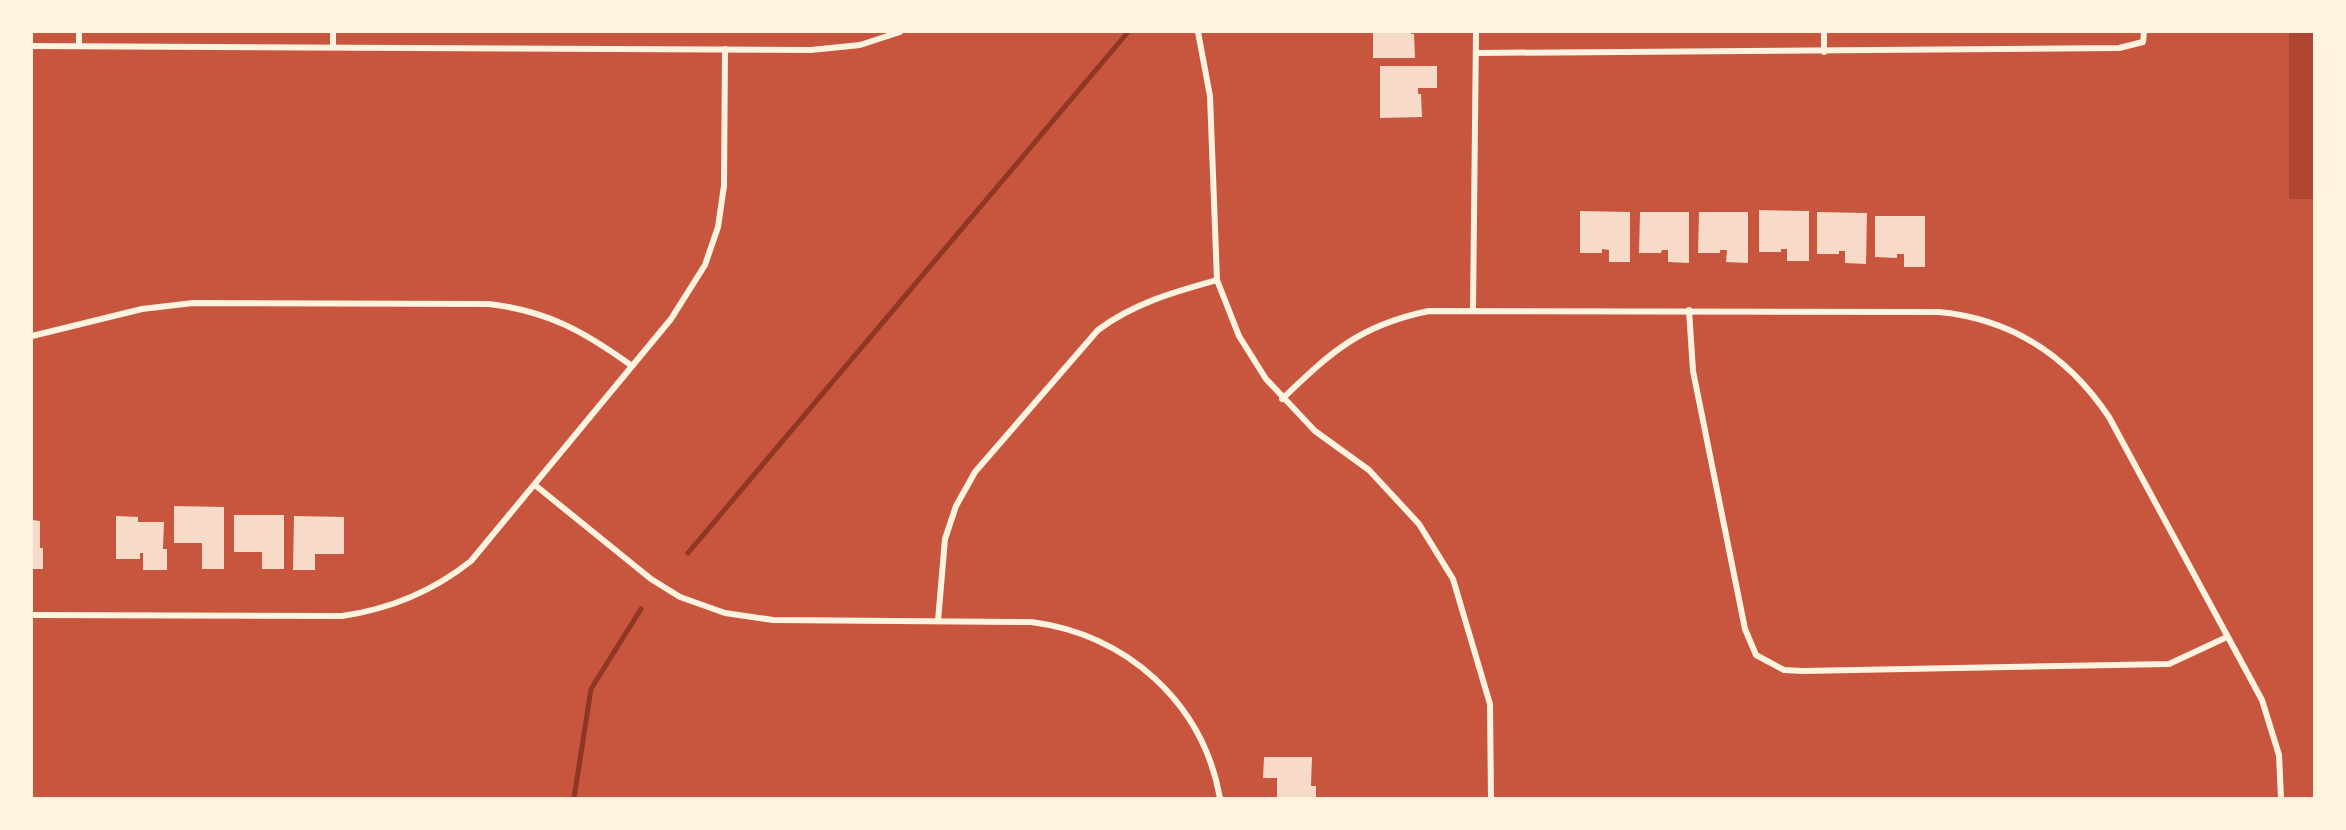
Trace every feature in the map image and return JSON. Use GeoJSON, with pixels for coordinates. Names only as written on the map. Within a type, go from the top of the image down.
{"type":"FeatureCollection","features":[{"type":"Feature","properties":{"kind":"street"},"geometry":{"type":"LineString","coordinates":[[78,46],[79,32]]}},
{"type":"Feature","properties":{"kind":"street"},"geometry":{"type":"LineString","coordinates":[[333,32],[333,47]]}},
{"type":"Feature","properties":{"kind":"street"},"geometry":{"type":"LineString","coordinates":[[32,46],[836,47],[860,45],[900,32]]}},
{"type":"Feature","properties":{"kind":"street"},"geometry":{"type":"LineString","coordinates":[[1198,32],[1210,96],[1217,280],[1239,336],[1266,379],[1282,399],[1315,431],[1369,470],[1419,524],[1453,579],[1490,704],[1491,798]]}},
{"type":"Feature","properties":{"kind":"street"},"geometry":{"type":"LineString","coordinates":[[1473,310],[1476,32]]}},
{"type":"Feature","properties":{"kind":"street"},"geometry":{"type":"LineString","coordinates":[[1824,32],[1824,52]]}},
{"type":"Feature","properties":{"kind":"street"},"geometry":{"type":"LineString","coordinates":[[1476,53],[2119,48],[2143,42],[2144,32]]}},
{"type":"Feature","properties":{"kind":"street"},"geometry":{"type":"LineString","coordinates":[[32,615],[331,616],[386,608],[431,589],[471,561],[685,302],[696,284],[718,227],[724,186],[725,48]]}},
{"type":"Feature","properties":{"kind":"street"},"geometry":{"type":"LineString","coordinates":[[938,621],[945,539],[956,506],[975,472],[1098,330],[1114,318],[1158,296],[1217,280]]}},
{"type":"Feature","properties":{"kind":"street"},"geometry":{"type":"LineString","coordinates":[[32,336],[142,309],[193,303],[489,304],[534,311],[555,319],[596,340],[632,366]]}},
{"type":"Feature","properties":{"kind":"street"},"geometry":{"type":"LineString","coordinates":[[1282,399],[1324,359],[1361,333],[1406,316],[1429,311],[1689,310],[1955,314],[2006,327],[2042,346],[2082,380],[2109,417],[2267,711],[2279,755],[2281,798]]}},
{"type":"Feature","properties":{"kind":"street"},"geometry":{"type":"LineString","coordinates":[[1689,310],[1693,371],[1745,629],[1756,655],[1784,670],[1803,671],[2169,664],[2227,637]]}},
{"type":"Feature","properties":{"kind":"street"},"geometry":{"type":"LineString","coordinates":[[535,485],[651,579],[680,597],[702,606],[749,618],[773,620],[1007,620],[1056,625],[1078,632],[1122,652],[1156,677],[1186,712],[1203,745],[1220,798]]}},
{"type":"Feature","properties":{"kind":"shaded area"},"geometry":{"type":"Polygon","coordinates":[[[2289,32],[2314,32],[2314,199],[2289,199],[2289,32]]]}},
{"type":"Feature","properties":{"kind":"building"},"geometry":{"type":"Polygon","coordinates":[[[1373,32],[1411,32],[1414,34],[1415,58],[1373,58],[1373,32]]]}},
{"type":"Feature","properties":{"kind":"building"},"geometry":{"type":"Polygon","coordinates":[[[1380,66],[1437,66],[1437,88],[1418,88],[1418,94],[1421,94],[1422,117],[1380,118],[1380,66]]]}},
{"type":"Feature","properties":{"kind":"building"},"geometry":{"type":"Polygon","coordinates":[[[1759,210],[1809,211],[1809,261],[1787,261],[1787,249],[1781,249],[1781,252],[1759,252],[1759,210]]]}},
{"type":"Feature","properties":{"kind":"building"},"geometry":{"type":"Polygon","coordinates":[[[1580,211],[1630,212],[1630,262],[1609,262],[1609,250],[1602,249],[1602,253],[1580,253],[1580,211]]]}},
{"type":"Feature","properties":{"kind":"building"},"geometry":{"type":"Polygon","coordinates":[[[1640,212],[1689,212],[1689,263],[1668,262],[1668,250],[1662,250],[1661,253],[1639,253],[1640,212]]]}},
{"type":"Feature","properties":{"kind":"building"},"geometry":{"type":"Polygon","coordinates":[[[1699,212],[1748,212],[1748,263],[1726,262],[1727,250],[1720,250],[1720,253],[1698,253],[1699,212]]]}},
{"type":"Feature","properties":{"kind":"building"},"geometry":{"type":"Polygon","coordinates":[[[1817,212],[1867,213],[1866,264],[1845,263],[1845,251],[1839,251],[1839,254],[1817,254],[1817,212]]]}},
{"type":"Feature","properties":{"kind":"building"},"geometry":{"type":"Polygon","coordinates":[[[1875,216],[1925,216],[1925,267],[1904,267],[1904,254],[1897,254],[1897,258],[1875,257],[1875,216]]]}},
{"type":"Feature","properties":{"kind":"building"},"geometry":{"type":"Polygon","coordinates":[[[174,506],[224,507],[224,569],[202,569],[202,543],[174,543],[174,506]]]}},
{"type":"Feature","properties":{"kind":"building"},"geometry":{"type":"Polygon","coordinates":[[[234,515],[284,515],[284,569],[262,569],[262,552],[234,552],[234,515]]]}},
{"type":"Feature","properties":{"kind":"building"},"geometry":{"type":"Polygon","coordinates":[[[116,516],[138,517],[138,522],[164,522],[163,549],[167,549],[167,570],[143,570],[143,553],[140,553],[140,559],[116,559],[116,516]]]}},
{"type":"Feature","properties":{"kind":"building"},"geometry":{"type":"Polygon","coordinates":[[[294,516],[344,517],[344,554],[315,554],[315,570],[293,570],[294,516]]]}},
{"type":"Feature","properties":{"kind":"building"},"geometry":{"type":"Polygon","coordinates":[[[32,520],[40,521],[43,569],[32,569],[32,520]]]}},
{"type":"Feature","properties":{"kind":"building"},"geometry":{"type":"Polygon","coordinates":[[[1264,757],[1312,757],[1311,786],[1316,786],[1316,798],[1277,798],[1277,778],[1263,778],[1264,757]]]}},
{"type":"Feature","properties":{"kind":"waterway"},"geometry":{"type":"LineString","coordinates":[[688,553],[1128,32]]}},
{"type":"Feature","properties":{"kind":"waterway"},"geometry":{"type":"LineString","coordinates":[[574,798],[591,689],[641,609]]}}]}
